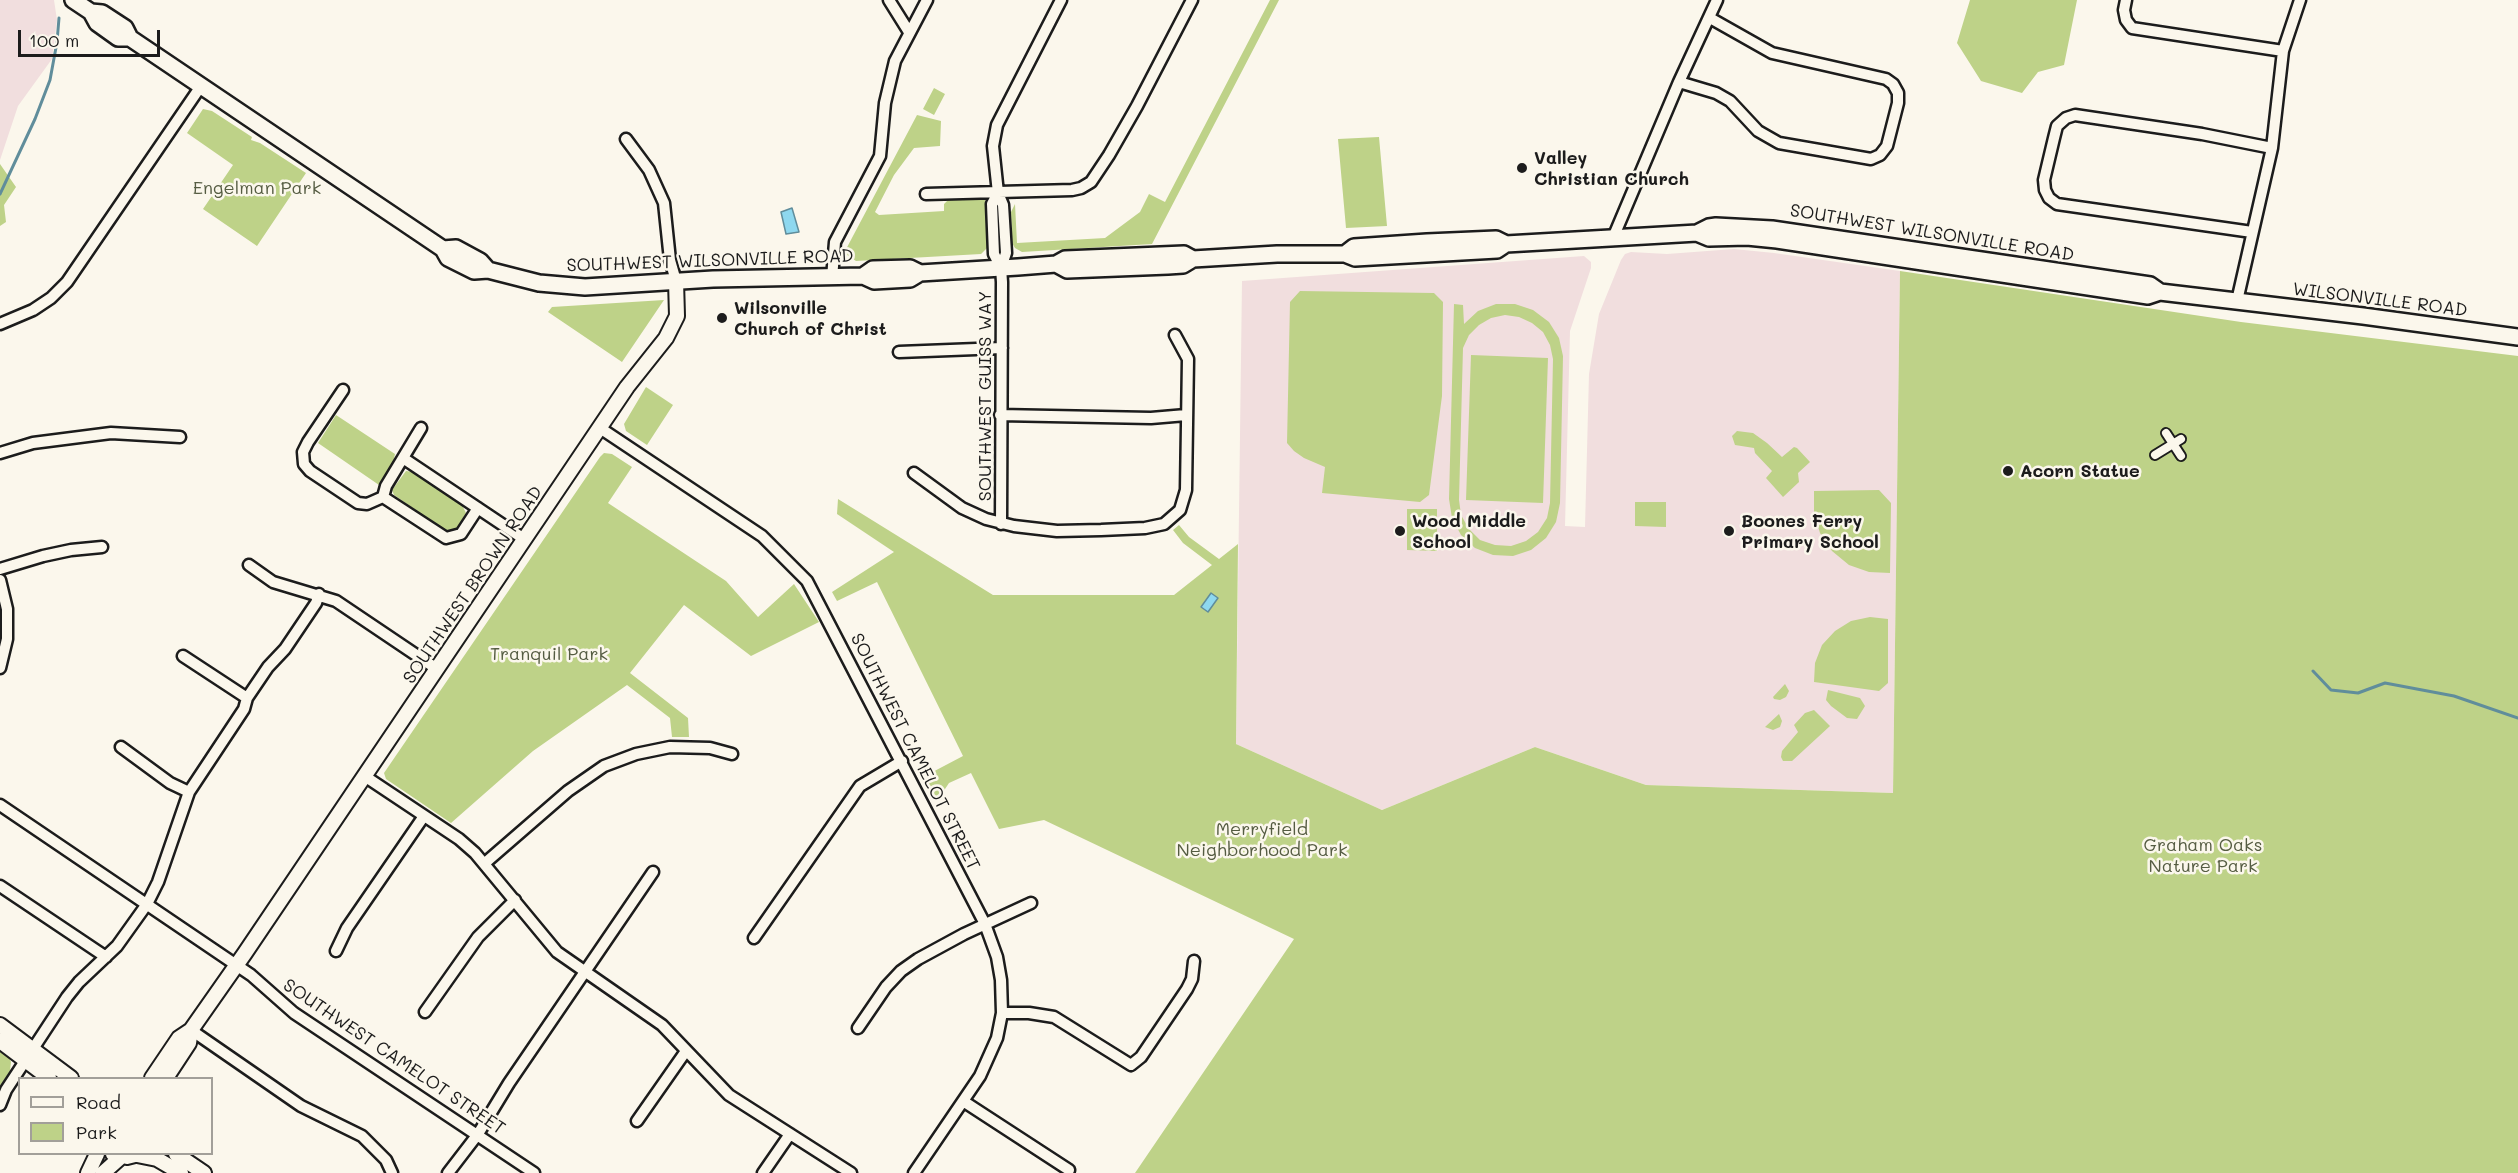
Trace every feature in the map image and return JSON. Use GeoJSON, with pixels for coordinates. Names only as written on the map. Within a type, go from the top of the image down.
{"type":"FeatureCollection","features":[{"type":"Feature","properties":{"kind":"main road","name":"SOUTHWEST WILSONVILLE ROAD"},"geometry":{"type":"LineString","coordinates":[[73,0],[91,12],[102,13],[124,28],[130,38],[443,249],[448,258],[474,271],[488,270],[559,286],[585,287],[676,281],[863,276],[874,281],[910,279],[920,273],[1056,264],[1065,259],[1184,254],[1193,259],[1277,254],[1345,254],[1354,247],[1427,242],[1496,239],[1506,244],[1697,233],[1709,238],[1747,237],[1777,240],[2148,296],[2160,292],[2238,302]]}},
{"type":"Feature","properties":{"kind":"main road","name":"WILSONVILLE ROAD"},"geometry":{"type":"LineString","coordinates":[[2238,302],[2518,337]]}},
{"type":"Feature","properties":{"kind":"street"},"geometry":{"type":"LineString","coordinates":[[889,0],[909,32]]}},
{"type":"Feature","properties":{"kind":"street"},"geometry":{"type":"LineString","coordinates":[[832,278],[835,242],[880,156],[889,83],[895,61],[927,0]]}},
{"type":"Feature","properties":{"kind":"street","name":"SOUTHWEST GUISS WAY"},"geometry":{"type":"LineString","coordinates":[[1000,524],[1001,268],[994,254],[992,204],[998,194],[993,146],[997,125],[1061,0]]}},
{"type":"Feature","properties":{"kind":"street"},"geometry":{"type":"LineString","coordinates":[[926,194],[998,194],[1072,190],[1082,188],[1091,182],[1109,156],[1137,106],[1192,0]]}},
{"type":"Feature","properties":{"kind":"street"},"geometry":{"type":"LineString","coordinates":[[1613,238],[1679,82],[1717,0]]}},
{"type":"Feature","properties":{"kind":"street"},"geometry":{"type":"LineString","coordinates":[[2126,0],[2124,10],[2126,20],[2132,28],[2283,51]]}},
{"type":"Feature","properties":{"kind":"street"},"geometry":{"type":"LineString","coordinates":[[2238,302],[2272,148],[2283,51],[2300,0]]}},
{"type":"Feature","properties":{"kind":"street"},"geometry":{"type":"LineString","coordinates":[[1679,82],[1716,93],[1730,101],[1758,131],[1779,144],[1871,159],[1880,155],[1887,146],[1898,103],[1898,93],[1893,84],[1886,79],[1772,53],[1710,18]]}},
{"type":"Feature","properties":{"kind":"street"},"geometry":{"type":"LineString","coordinates":[[0,324],[51,298],[67,282],[201,86]]}},
{"type":"Feature","properties":{"kind":"street"},"geometry":{"type":"LineString","coordinates":[[2252,232],[2057,204],[2049,198],[2044,180],[2054,138],[2057,126],[2066,118],[2075,115],[2202,134],[2272,148]]}},
{"type":"Feature","properties":{"kind":"street","name":"SOUTHWEST BROWN ROAD"},"geometry":{"type":"LineString","coordinates":[[153,1077],[179,1038],[191,1030],[236,966],[366,777],[524,539],[673,326],[678,307],[664,203],[649,170],[626,139]]}},
{"type":"Feature","properties":{"kind":"street"},"geometry":{"type":"LineString","coordinates":[[914,473],[962,508],[1000,524],[1056,531],[1101,530],[1155,527],[1171,520],[1180,510],[1186,490],[1188,359],[1175,335]]}},
{"type":"Feature","properties":{"kind":"street"},"geometry":{"type":"LineString","coordinates":[[899,352],[1002,348]]}},
{"type":"Feature","properties":{"kind":"street"},"geometry":{"type":"LineString","coordinates":[[343,390],[308,442],[303,452],[304,464],[310,471],[358,503],[367,504],[383,497]]}},
{"type":"Feature","properties":{"kind":"street"},"geometry":{"type":"LineString","coordinates":[[1000,415],[1151,418],[1186,415]]}},
{"type":"Feature","properties":{"kind":"street"},"geometry":{"type":"LineString","coordinates":[[383,497],[386,486],[421,428]]}},
{"type":"Feature","properties":{"kind":"street","name":"SOUTHWEST CAMELOT STREET"},"geometry":{"type":"LineString","coordinates":[[600,428],[762,536],[807,581],[985,924],[997,957],[1001,980],[1002,1013],[997,1038],[987,1062],[914,1173]]}},
{"type":"Feature","properties":{"kind":"street"},"geometry":{"type":"LineString","coordinates":[[0,453],[33,443],[111,433],[180,436]]}},
{"type":"Feature","properties":{"kind":"street"},"geometry":{"type":"LineString","coordinates":[[2166,433],[2181,456]]}},
{"type":"Feature","properties":{"kind":"street"},"geometry":{"type":"LineString","coordinates":[[2155,455],[2181,439]]}},
{"type":"Feature","properties":{"kind":"street"},"geometry":{"type":"LineString","coordinates":[[403,459],[524,539]]}},
{"type":"Feature","properties":{"kind":"street"},"geometry":{"type":"LineString","coordinates":[[383,497],[446,538],[461,534],[478,508]]}},
{"type":"Feature","properties":{"kind":"street"},"geometry":{"type":"LineString","coordinates":[[0,569],[70,550],[102,547]]}},
{"type":"Feature","properties":{"kind":"street"},"geometry":{"type":"LineString","coordinates":[[249,565],[273,582],[336,601],[437,669]]}},
{"type":"Feature","properties":{"kind":"street"},"geometry":{"type":"LineString","coordinates":[[0,580],[7,609],[7,639],[0,668]]}},
{"type":"Feature","properties":{"kind":"street"},"geometry":{"type":"LineString","coordinates":[[0,1105],[6,1090],[29,1054],[79,982],[117,946],[147,904],[158,882],[189,792],[244,709],[247,698],[268,667],[285,649],[316,603],[319,594]]}},
{"type":"Feature","properties":{"kind":"street"},"geometry":{"type":"LineString","coordinates":[[183,656],[247,698]]}},
{"type":"Feature","properties":{"kind":"street"},"geometry":{"type":"LineString","coordinates":[[121,747],[170,783],[189,792]]}},
{"type":"Feature","properties":{"kind":"street"},"geometry":{"type":"LineString","coordinates":[[485,863],[568,791],[604,766],[636,754],[670,747],[710,748],[732,754]]}},
{"type":"Feature","properties":{"kind":"street"},"geometry":{"type":"LineString","coordinates":[[754,938],[860,786],[902,761]]}},
{"type":"Feature","properties":{"kind":"street"},"geometry":{"type":"LineString","coordinates":[[366,777],[459,839],[485,863],[557,952],[662,1025],[729,1095],[851,1173]]}},
{"type":"Feature","properties":{"kind":"street","name":"SOUTHWEST CAMELOT STREET"},"geometry":{"type":"LineString","coordinates":[[0,805],[236,966],[294,1013],[534,1173]]}},
{"type":"Feature","properties":{"kind":"street"},"geometry":{"type":"LineString","coordinates":[[336,951],[347,928],[424,816]]}},
{"type":"Feature","properties":{"kind":"street"},"geometry":{"type":"LineString","coordinates":[[448,1173],[478,1134],[508,1083],[653,872]]}},
{"type":"Feature","properties":{"kind":"street"},"geometry":{"type":"LineString","coordinates":[[0,885],[106,957]]}},
{"type":"Feature","properties":{"kind":"street"},"geometry":{"type":"LineString","coordinates":[[425,1012],[477,937],[515,900]]}},
{"type":"Feature","properties":{"kind":"street"},"geometry":{"type":"LineString","coordinates":[[858,1028],[886,987],[918,958],[1031,903]]}},
{"type":"Feature","properties":{"kind":"street"},"geometry":{"type":"LineString","coordinates":[[1002,1013],[1029,1013],[1054,1017],[1131,1065],[1141,1057],[1186,989],[1192,979],[1194,961]]}},
{"type":"Feature","properties":{"kind":"street"},"geometry":{"type":"LineString","coordinates":[[0,1025],[48,1077]]}},
{"type":"Feature","properties":{"kind":"street"},"geometry":{"type":"LineString","coordinates":[[191,1030],[301,1106],[362,1136],[386,1160],[392,1173]]}},
{"type":"Feature","properties":{"kind":"street","name":"SOUTHWEST BROWN ROAD"},"geometry":{"type":"LineString","coordinates":[[166,1077],[189,1042],[191,1030]]}},
{"type":"Feature","properties":{"kind":"street"},"geometry":{"type":"LineString","coordinates":[[0,1041],[29,1054],[69,1077]]}},
{"type":"Feature","properties":{"kind":"street"},"geometry":{"type":"LineString","coordinates":[[637,1122],[686,1051]]}},
{"type":"Feature","properties":{"kind":"street"},"geometry":{"type":"LineString","coordinates":[[963,1101],[1069,1170]]}},
{"type":"Feature","properties":{"kind":"street"},"geometry":{"type":"LineString","coordinates":[[763,1173],[790,1134]]}},
{"type":"Feature","properties":{"kind":"street"},"geometry":{"type":"LineString","coordinates":[[88,1173],[97,1155]]}},
{"type":"Feature","properties":{"kind":"street"},"geometry":{"type":"LineString","coordinates":[[103,1173],[117,1155]]}},
{"type":"Feature","properties":{"kind":"street"},"geometry":{"type":"LineString","coordinates":[[142,1155],[157,1159],[181,1173]]}},
{"type":"Feature","properties":{"kind":"street"},"geometry":{"type":"LineString","coordinates":[[177,1155],[204,1173]]}},
{"type":"Feature","properties":{"kind":"shaded area"},"geometry":{"type":"Polygon","coordinates":[[[0,0],[54,0],[57,20],[52,59],[18,106],[0,160],[0,0]]]}},
{"type":"Feature","properties":{"kind":"shaded area"},"geometry":{"type":"Polygon","coordinates":[[[1734,249],[1900,271],[1893,793],[1646,785],[1535,747],[1382,810],[1236,744],[1242,281],[1584,256],[1591,262],[1591,268],[1570,331],[1565,526],[1585,527],[1589,374],[1599,314],[1621,260],[1625,254],[1631,252],[1667,254],[1734,249]]]}},
{"type":"Feature","properties":{"kind":"green space"},"geometry":{"type":"Polygon","coordinates":[[[1270,0],[1279,0],[1152,244],[1022,252],[1015,248],[1012,243],[1011,212],[1015,204],[1017,243],[1105,238],[1140,212],[1149,194],[1165,202],[1270,0]]]}},
{"type":"Feature","properties":{"kind":"green space"},"geometry":{"type":"Polygon","coordinates":[[[1970,0],[2077,0],[2064,65],[2038,72],[2022,93],[1981,81],[1957,43],[1970,0]]]}},
{"type":"Feature","properties":{"kind":"green space"},"geometry":{"type":"Polygon","coordinates":[[[934,88],[945,94],[934,115],[923,109],[934,88]]]}},
{"type":"Feature","properties":{"kind":"green space","name":"Engelman Park"},"geometry":{"type":"Polygon","coordinates":[[[203,109],[212,111],[252,137],[251,140],[260,143],[306,173],[257,246],[203,209],[233,165],[187,133],[203,109]]]}},
{"type":"Feature","properties":{"kind":"green space"},"geometry":{"type":"Polygon","coordinates":[[[917,115],[941,121],[940,146],[914,148],[894,175],[875,212],[879,215],[944,211],[944,204],[950,198],[985,196],[988,247],[981,254],[856,261],[844,253],[917,115]]]}},
{"type":"Feature","properties":{"kind":"green space"},"geometry":{"type":"Polygon","coordinates":[[[1379,137],[1387,226],[1346,228],[1338,139],[1379,137]]]}},
{"type":"Feature","properties":{"kind":"green space"},"geometry":{"type":"Polygon","coordinates":[[[0,164],[16,187],[4,205],[6,222],[0,226],[0,164]]]}},
{"type":"Feature","properties":{"kind":"green space","name":"Graham Oaks Nature Park"},"geometry":{"type":"Polygon","coordinates":[[[1900,271],[2241,322],[2518,356],[2518,1173],[1135,1173],[1294,939],[1044,820],[999,829],[971,773],[949,783],[937,801],[925,776],[963,756],[877,582],[837,601],[832,592],[894,552],[837,514],[838,499],[993,595],[1174,595],[1212,565],[1183,543],[1173,530],[1179,525],[1189,537],[1219,559],[1238,544],[1236,744],[1382,810],[1535,747],[1646,785],[1893,793],[1900,271]]]}},
{"type":"Feature","properties":{"kind":"green space"},"geometry":{"type":"Polygon","coordinates":[[[1300,291],[1434,293],[1443,302],[1442,396],[1429,495],[1420,502],[1322,493],[1325,467],[1304,458],[1287,443],[1290,302],[1300,291]]]}},
{"type":"Feature","properties":{"kind":"green space"},"geometry":{"type":"Polygon","coordinates":[[[664,300],[622,362],[548,312],[552,307],[664,300]]]}},
{"type":"Feature","properties":{"kind":"green space"},"geometry":{"type":"Polygon","coordinates":[[[1454,304],[1463,305],[1464,324],[1478,311],[1496,304],[1515,304],[1533,310],[1549,322],[1559,338],[1563,356],[1560,503],[1556,522],[1546,538],[1531,550],[1513,556],[1493,555],[1475,548],[1461,535],[1452,518],[1449,499],[1454,304]],[[1505,315],[1491,318],[1469,335],[1463,348],[1459,500],[1461,515],[1469,529],[1480,540],[1495,545],[1511,546],[1526,541],[1538,532],[1547,518],[1550,503],[1553,359],[1550,345],[1543,332],[1532,323],[1519,317],[1505,315]]]}},
{"type":"Feature","properties":{"kind":"green space"},"geometry":{"type":"Polygon","coordinates":[[[1471,355],[1548,358],[1543,503],[1466,500],[1471,355]]]}},
{"type":"Feature","properties":{"kind":"green space"},"geometry":{"type":"Polygon","coordinates":[[[646,387],[673,405],[647,445],[626,431],[624,424],[646,387]]]}},
{"type":"Feature","properties":{"kind":"green space"},"geometry":{"type":"Polygon","coordinates":[[[336,415],[395,454],[393,463],[379,485],[318,443],[336,415]]]}},
{"type":"Feature","properties":{"kind":"green space"},"geometry":{"type":"Polygon","coordinates":[[[1737,431],[1753,433],[1782,457],[1794,447],[1797,448],[1810,462],[1798,473],[1799,482],[1783,497],[1766,478],[1772,471],[1755,453],[1754,448],[1735,445],[1732,436],[1737,431]]]}},
{"type":"Feature","properties":{"kind":"green space","name":"Tranquil Park"},"geometry":{"type":"Polygon","coordinates":[[[604,453],[612,454],[632,467],[608,503],[726,581],[758,617],[794,584],[819,622],[751,656],[684,605],[630,673],[688,718],[689,737],[672,737],[670,718],[627,685],[533,751],[451,823],[386,779],[384,773],[604,453]]]}},
{"type":"Feature","properties":{"kind":"green space"},"geometry":{"type":"Polygon","coordinates":[[[406,471],[413,472],[462,505],[466,513],[456,530],[447,532],[394,495],[392,490],[406,471]]]}},
{"type":"Feature","properties":{"kind":"green space"},"geometry":{"type":"Polygon","coordinates":[[[1879,490],[1891,503],[1890,573],[1869,572],[1849,565],[1832,551],[1820,533],[1814,513],[1814,491],[1879,490]]]}},
{"type":"Feature","properties":{"kind":"green space"},"geometry":{"type":"Polygon","coordinates":[[[1635,502],[1666,502],[1666,527],[1635,526],[1635,502]]]}},
{"type":"Feature","properties":{"kind":"green space"},"geometry":{"type":"Polygon","coordinates":[[[1407,509],[1437,509],[1437,551],[1407,550],[1407,509]]]}},
{"type":"Feature","properties":{"kind":"green space"},"geometry":{"type":"Polygon","coordinates":[[[1870,617],[1888,619],[1888,683],[1879,691],[1814,682],[1815,663],[1822,645],[1835,631],[1851,621],[1870,617]]]}},
{"type":"Feature","properties":{"kind":"green space"},"geometry":{"type":"Polygon","coordinates":[[[1785,684],[1789,691],[1786,697],[1780,700],[1774,699],[1773,697],[1785,684]]]}},
{"type":"Feature","properties":{"kind":"green space"},"geometry":{"type":"Polygon","coordinates":[[[1828,690],[1860,698],[1865,706],[1857,719],[1847,718],[1831,706],[1826,700],[1828,690]]]}},
{"type":"Feature","properties":{"kind":"green space"},"geometry":{"type":"Polygon","coordinates":[[[1814,710],[1830,726],[1792,761],[1783,761],[1782,751],[1798,732],[1794,725],[1805,713],[1814,710]]]}},
{"type":"Feature","properties":{"kind":"green space"},"geometry":{"type":"Polygon","coordinates":[[[1779,714],[1782,721],[1780,727],[1773,730],[1765,727],[1779,714]]]}},
{"type":"Feature","properties":{"kind":"green space"},"geometry":{"type":"Polygon","coordinates":[[[0,1050],[7,1053],[11,1062],[10,1071],[0,1086],[0,1050]]]}},
{"type":"Feature","properties":{"kind":"water"},"geometry":{"type":"Polygon","coordinates":[[[792,208],[799,232],[786,234],[781,212],[792,208]]]}},
{"type":"Feature","properties":{"kind":"water"},"geometry":{"type":"Polygon","coordinates":[[[1211,593],[1218,598],[1208,612],[1201,607],[1211,593]]]}},
{"type":"Feature","properties":{"kind":"waterway"},"geometry":{"type":"LineString","coordinates":[[0,194],[35,119],[50,80],[59,18]]}},
{"type":"Feature","properties":{"kind":"waterway"},"geometry":{"type":"LineString","coordinates":[[2313,671],[2331,690],[2358,693],[2385,683],[2454,696],[2518,718]]}},
{"type":"Feature","properties":{"kind":"place","name":"Valley Christian Church"},"geometry":{"type":"Point","coordinates":[1522,168]}},
{"type":"Feature","properties":{"kind":"place","name":"Wilsonville Church of Christ"},"geometry":{"type":"Point","coordinates":[722,318]}},
{"type":"Feature","properties":{"kind":"place","name":"Acorn Statue"},"geometry":{"type":"Point","coordinates":[2008,471]}},
{"type":"Feature","properties":{"kind":"place","name":"Wood Middle School"},"geometry":{"type":"Point","coordinates":[1400,531]}},
{"type":"Feature","properties":{"kind":"place","name":"Boones Ferry Primary School"},"geometry":{"type":"Point","coordinates":[1729,531]}},
{"type":"Feature","properties":{"kind":"park label","name":"Merryfield Neighborhood Park"},"geometry":{"type":"Point","coordinates":[1262,839]}}]}
